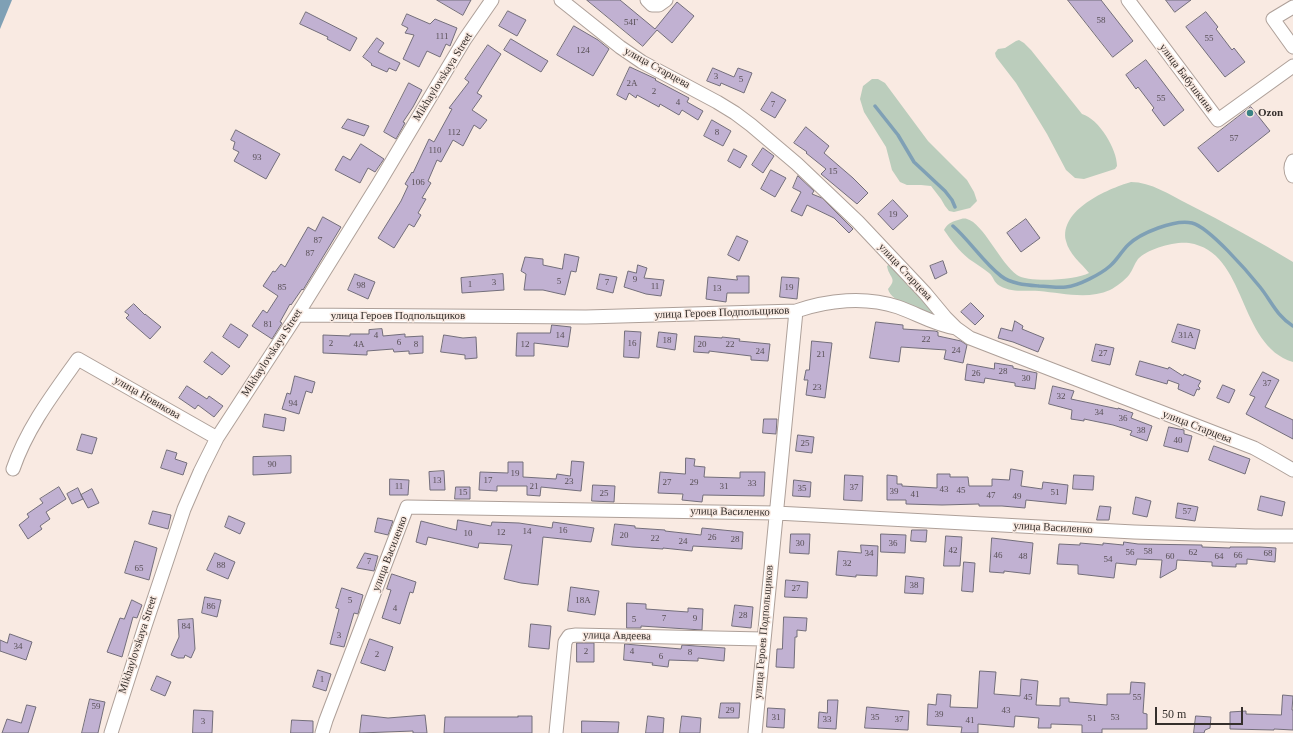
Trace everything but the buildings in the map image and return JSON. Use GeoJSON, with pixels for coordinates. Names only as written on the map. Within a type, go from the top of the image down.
{"type":"FeatureCollection","features":[{"type":"Feature","properties":{"kind":"street","name":"Mikhaylovskaya Street"},"geometry":{"type":"LineString","coordinates":[[111,733],[184,510],[200,472],[217,438],[297,315],[465,39],[492,0]]}},
{"type":"Feature","properties":{"kind":"street","name":"улица Старцева"},"geometry":{"type":"LineString","coordinates":[[561,0],[620,47],[642,62],[680,81],[735,113],[751,125],[797,164],[858,222],[956,328],[970,338],[1254,448],[1293,470]]}},
{"type":"Feature","properties":{"kind":"street"},"geometry":{"type":"LineString","coordinates":[[646,0],[652,5],[659,5],[666,0]]}},
{"type":"Feature","properties":{"kind":"street","name":"улица Бабушкина"},"geometry":{"type":"LineString","coordinates":[[1128,0],[1218,120],[1293,66]]}},
{"type":"Feature","properties":{"kind":"street"},"geometry":{"type":"LineString","coordinates":[[1293,8],[1273,20],[1293,47]]}},
{"type":"Feature","properties":{"kind":"street"},"geometry":{"type":"LineString","coordinates":[[1293,160],[1290,165],[1293,176]]}},
{"type":"Feature","properties":{"kind":"street"},"geometry":{"type":"LineString","coordinates":[[796,311],[816,305],[835,302],[874,302],[892,305],[940,325],[956,328]]}},
{"type":"Feature","properties":{"kind":"street","name":"улица Героев Подпольщиков"},"geometry":{"type":"LineString","coordinates":[[297,315],[586,317],[796,311],[755,733]]}},
{"type":"Feature","properties":{"kind":"street","name":"улица Новикова"},"geometry":{"type":"LineString","coordinates":[[13,470],[25,440],[34,424],[78,359],[217,438]]}},
{"type":"Feature","properties":{"kind":"street","name":"улица Василенко"},"geometry":{"type":"LineString","coordinates":[[322,733],[407,507],[776,513],[1134,532],[1293,536]]}},
{"type":"Feature","properties":{"kind":"street","name":"улица Авдеева"},"geometry":{"type":"LineString","coordinates":[[556,733],[565,642],[568,636],[576,634],[763,639]]}},
{"type":"Feature","properties":{"kind":"green space"},"geometry":{"type":"Polygon","coordinates":[[[1019,40],[1031,50],[1082,114],[1095,122],[1101,128],[1114,151],[1117,166],[1115,169],[1084,179],[1075,178],[1066,170],[1047,134],[1016,83],[996,57],[995,53],[998,49],[1005,48],[1019,40]]]}},
{"type":"Feature","properties":{"kind":"green space"},"geometry":{"type":"Polygon","coordinates":[[[872,79],[878,79],[885,83],[928,141],[967,180],[977,201],[970,208],[954,212],[949,211],[931,186],[907,185],[900,182],[892,170],[886,147],[864,112],[860,99],[863,86],[872,79]]]}},
{"type":"Feature","properties":{"kind":"green space"},"geometry":{"type":"Polygon","coordinates":[[[1131,182],[1146,184],[1167,193],[1241,232],[1293,262],[1293,362],[1275,352],[1261,338],[1233,280],[1222,263],[1208,250],[1189,243],[1176,243],[1162,246],[1142,255],[1127,277],[1112,289],[1093,295],[1075,295],[1014,290],[1000,286],[989,273],[969,259],[962,252],[944,230],[946,226],[960,219],[966,219],[973,222],[986,236],[1011,270],[1017,275],[1023,277],[1053,280],[1083,275],[1089,273],[1072,254],[1066,241],[1066,230],[1070,220],[1087,202],[1121,185],[1131,182]]]}},
{"type":"Feature","properties":{"kind":"green space"},"geometry":{"type":"Polygon","coordinates":[[[890,264],[934,308],[936,317],[901,303],[890,294],[888,289],[893,280],[887,266],[890,264]]]}},
{"type":"Feature","properties":{"kind":"water"},"geometry":{"type":"Polygon","coordinates":[[[0,0],[12,0],[0,29],[0,0]]]}},
{"type":"Feature","properties":{"kind":"waterway"},"geometry":{"type":"LineString","coordinates":[[875,106],[898,135],[914,162],[945,191],[955,207]]}},
{"type":"Feature","properties":{"kind":"waterway"},"geometry":{"type":"LineString","coordinates":[[953,226],[988,264],[1005,279],[1024,285],[1063,287],[1077,284],[1101,273],[1112,264],[1133,240],[1149,232],[1167,225],[1185,222],[1192,223],[1199,226],[1228,251],[1260,287],[1278,313],[1293,326]]}},
{"type":"Feature","properties":{"kind":"place","name":"Ozon"},"geometry":{"type":"Point","coordinates":[1250,113]}}]}
